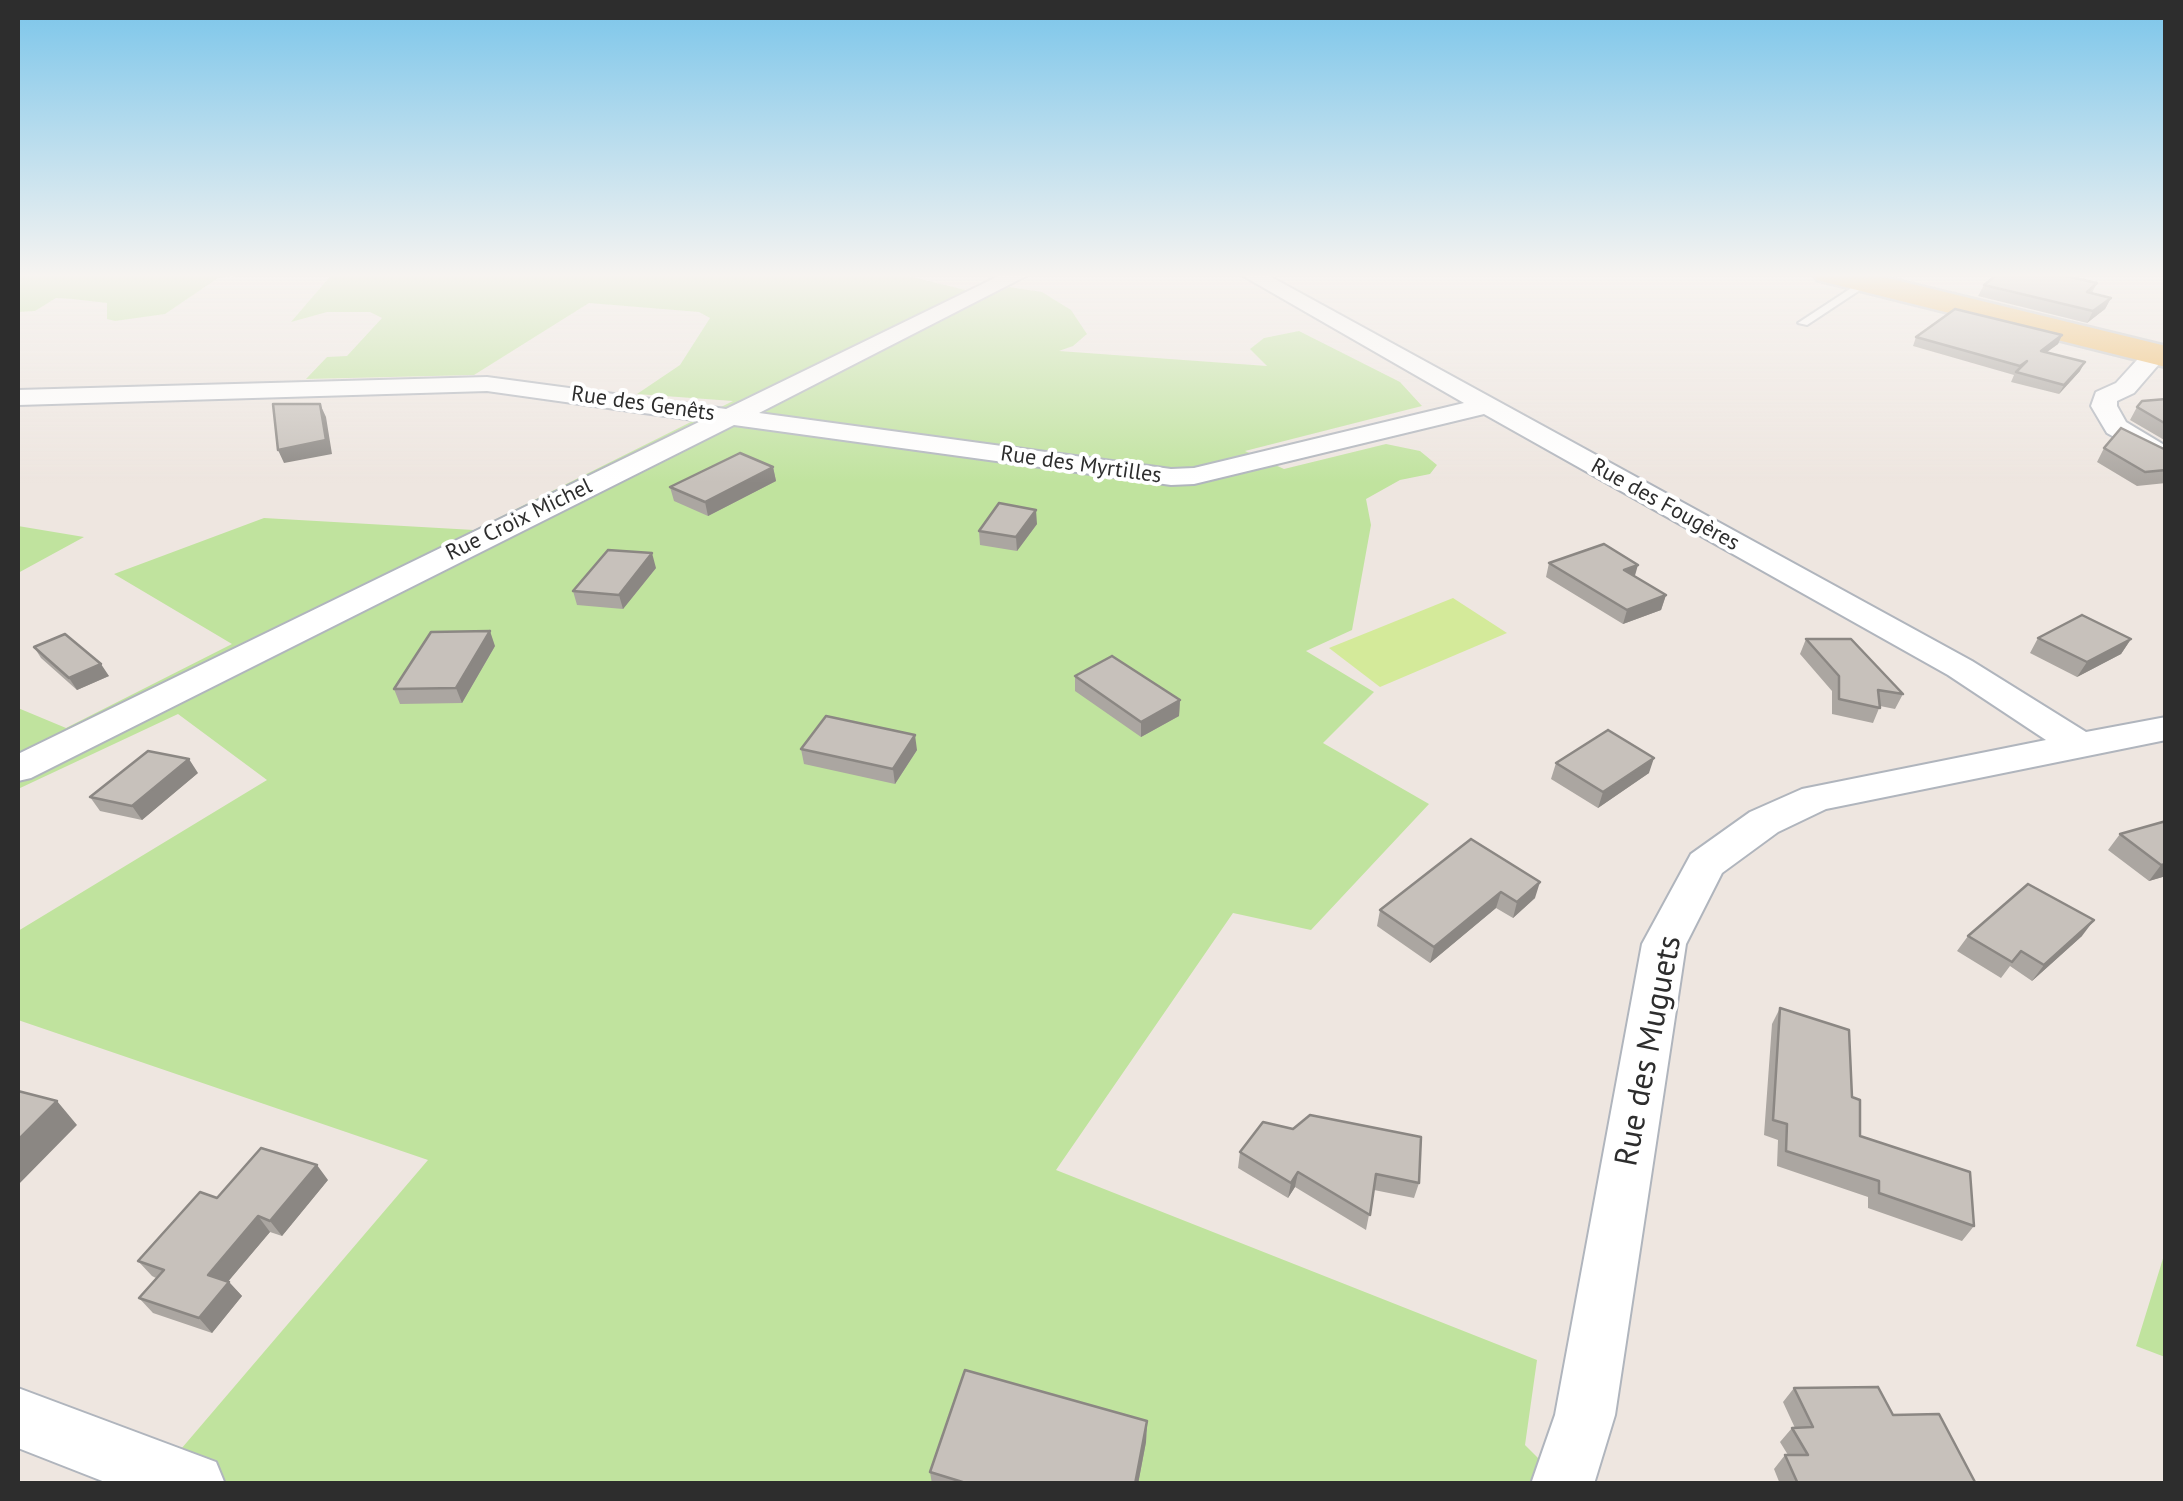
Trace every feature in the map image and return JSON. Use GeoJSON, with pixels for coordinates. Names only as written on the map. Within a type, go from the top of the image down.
{"type":"FeatureCollection","features":[{"type":"Feature","properties":{"kind":"main road"},"geometry":{"type":"LineString","coordinates":[[2108,343],[2160,356]]}},
{"type":"Feature","properties":{"kind":"street","name":"Rue Croix Michel"},"geometry":{"type":"LineString","coordinates":[[18,769],[879,343]]}},
{"type":"Feature","properties":{"kind":"street","name":"Rue des Fougères"},"geometry":{"type":"LineString","coordinates":[[1373,343],[1960,668],[2079,744]]}},
{"type":"Feature","properties":{"kind":"street"},"geometry":{"type":"LineString","coordinates":[[2160,356],[2125,388],[2105,398],[2104,406],[2116,427],[2166,458]]}},
{"type":"Feature","properties":{"kind":"street","name":"Rue des Genêts"},"geometry":{"type":"LineString","coordinates":[[18,397],[487,384],[730,416]]}},
{"type":"Feature","properties":{"kind":"street","name":"Rue des Myrtilles"},"geometry":{"type":"LineString","coordinates":[[730,416],[1171,477],[1194,476],[1486,406]]}},
{"type":"Feature","properties":{"kind":"street","name":"Rue des Muguets"},"geometry":{"type":"LineString","coordinates":[[1562,1484],[1584,1415],[1664,944],[1706,864],[1764,822],[1816,798],[2166,728]]}},
{"type":"Feature","properties":{"kind":"street"},"geometry":{"type":"LineString","coordinates":[[18,1418],[194,1484]]}},
{"type":"Feature","properties":{"kind":"green space"},"geometry":{"type":"Polygon","coordinates":[[[359,343],[525,343],[474,375],[306,379],[327,357],[347,356],[359,343]]]}},
{"type":"Feature","properties":{"kind":"green space"},"geometry":{"type":"Polygon","coordinates":[[[694,343],[1076,343],[1059,351],[1267,366],[1250,349],[1258,343],[1323,343],[1400,382],[1422,406],[1245,451],[1284,469],[1386,444],[1420,451],[1437,465],[1430,474],[1400,480],[1366,499],[1371,525],[1352,630],[1306,651],[1374,692],[1323,743],[1429,804],[1311,930],[1233,913],[1056,1170],[1537,1360],[1525,1445],[1563,1483],[152,1483],[428,1160],[18,1020],[18,931],[267,780],[178,714],[18,789],[18,708],[66,728],[232,644],[114,574],[264,518],[474,530],[733,401],[637,394],[680,365],[694,343]]]}},
{"type":"Feature","properties":{"kind":"green space"},"geometry":{"type":"Polygon","coordinates":[[[18,526],[84,537],[18,573],[18,526]]]}},
{"type":"Feature","properties":{"kind":"green space"},"geometry":{"type":"Polygon","coordinates":[[[1453,598],[1507,633],[1380,687],[1329,648],[1453,598]]]}},
{"type":"Feature","properties":{"kind":"green space"},"geometry":{"type":"Polygon","coordinates":[[[2165,1252],[2165,1357],[2136,1346],[2165,1252]]]}},
{"type":"Feature","properties":{"kind":"building"},"geometry":{"type":"Polygon","coordinates":[[[1938,343],[2051,343],[2041,351],[2085,362],[2064,385],[2016,372],[2027,361],[2020,366],[1938,343]]]}},
{"type":"Feature","properties":{"kind":"building"},"geometry":{"type":"Polygon","coordinates":[[[2166,399],[2166,424],[2137,407],[2142,401],[2166,399]]]}},
{"type":"Feature","properties":{"kind":"building"},"geometry":{"type":"Polygon","coordinates":[[[273,404],[320,404],[326,440],[278,450],[273,404]]]}},
{"type":"Feature","properties":{"kind":"building"},"geometry":{"type":"Polygon","coordinates":[[[2121,428],[2166,450],[2166,470],[2145,472],[2104,448],[2121,428]]]}},
{"type":"Feature","properties":{"kind":"building"},"geometry":{"type":"Polygon","coordinates":[[[740,453],[773,467],[705,502],[670,487],[740,453]]]}},
{"type":"Feature","properties":{"kind":"building"},"geometry":{"type":"Polygon","coordinates":[[[999,503],[1036,510],[1016,537],[979,531],[999,503]]]}},
{"type":"Feature","properties":{"kind":"building"},"geometry":{"type":"Polygon","coordinates":[[[1604,544],[1638,565],[1624,570],[1666,595],[1627,610],[1549,563],[1604,544]]]}},
{"type":"Feature","properties":{"kind":"building"},"geometry":{"type":"Polygon","coordinates":[[[608,550],[652,553],[619,595],[573,591],[608,550]]]}},
{"type":"Feature","properties":{"kind":"building"},"geometry":{"type":"Polygon","coordinates":[[[2082,615],[2131,639],[2087,662],[2038,638],[2082,615]]]}},
{"type":"Feature","properties":{"kind":"building"},"geometry":{"type":"Polygon","coordinates":[[[490,631],[456,688],[394,689],[431,632],[490,631]]]}},
{"type":"Feature","properties":{"kind":"building"},"geometry":{"type":"Polygon","coordinates":[[[65,634],[101,664],[69,678],[34,647],[65,634]]]}},
{"type":"Feature","properties":{"kind":"building"},"geometry":{"type":"Polygon","coordinates":[[[1806,639],[1851,639],[1903,694],[1878,690],[1880,708],[1839,699],[1839,676],[1806,639]]]}},
{"type":"Feature","properties":{"kind":"building"},"geometry":{"type":"Polygon","coordinates":[[[1112,656],[1180,700],[1141,722],[1075,676],[1112,656]]]}},
{"type":"Feature","properties":{"kind":"building"},"geometry":{"type":"Polygon","coordinates":[[[826,716],[915,735],[893,769],[801,749],[826,716]]]}},
{"type":"Feature","properties":{"kind":"building"},"geometry":{"type":"Polygon","coordinates":[[[1608,730],[1654,758],[1603,792],[1556,763],[1608,730]]]}},
{"type":"Feature","properties":{"kind":"building"},"geometry":{"type":"Polygon","coordinates":[[[148,751],[189,759],[132,806],[90,797],[148,751]]]}},
{"type":"Feature","properties":{"kind":"building"},"geometry":{"type":"Polygon","coordinates":[[[2166,821],[2166,864],[2161,865],[2120,834],[2166,821]]]}},
{"type":"Feature","properties":{"kind":"building"},"geometry":{"type":"Polygon","coordinates":[[[1471,839],[1540,882],[1517,902],[1501,892],[1434,947],[1380,910],[1471,839]]]}},
{"type":"Feature","properties":{"kind":"building"},"geometry":{"type":"Polygon","coordinates":[[[2028,884],[2094,920],[2044,965],[2021,951],[2012,962],[1968,936],[2028,884]]]}},
{"type":"Feature","properties":{"kind":"building"},"geometry":{"type":"Polygon","coordinates":[[[1780,1008],[1849,1030],[1852,1097],[1860,1100],[1860,1136],[1970,1172],[1974,1226],[1879,1193],[1879,1181],[1786,1151],[1787,1124],[1773,1120],[1780,1008]]]}},
{"type":"Feature","properties":{"kind":"building"},"geometry":{"type":"Polygon","coordinates":[[[18,1091],[57,1101],[18,1140],[18,1091]]]}},
{"type":"Feature","properties":{"kind":"building"},"geometry":{"type":"Polygon","coordinates":[[[1310,1115],[1421,1137],[1419,1183],[1376,1174],[1370,1215],[1298,1172],[1291,1183],[1240,1152],[1263,1122],[1293,1129],[1310,1115]]]}},
{"type":"Feature","properties":{"kind":"building"},"geometry":{"type":"Polygon","coordinates":[[[261,1148],[317,1165],[270,1221],[258,1216],[208,1275],[229,1282],[199,1318],[139,1298],[164,1270],[138,1261],[200,1192],[217,1198],[261,1148]]]}},
{"type":"Feature","properties":{"kind":"building"},"geometry":{"type":"Polygon","coordinates":[[[965,1370],[1147,1421],[1135,1484],[969,1484],[930,1472],[965,1370]]]}},
{"type":"Feature","properties":{"kind":"building"},"geometry":{"type":"Polygon","coordinates":[[[1878,1387],[1893,1415],[1939,1414],[1976,1484],[1798,1484],[1785,1455],[1808,1455],[1792,1428],[1813,1427],[1794,1388],[1878,1387]]]}}]}
